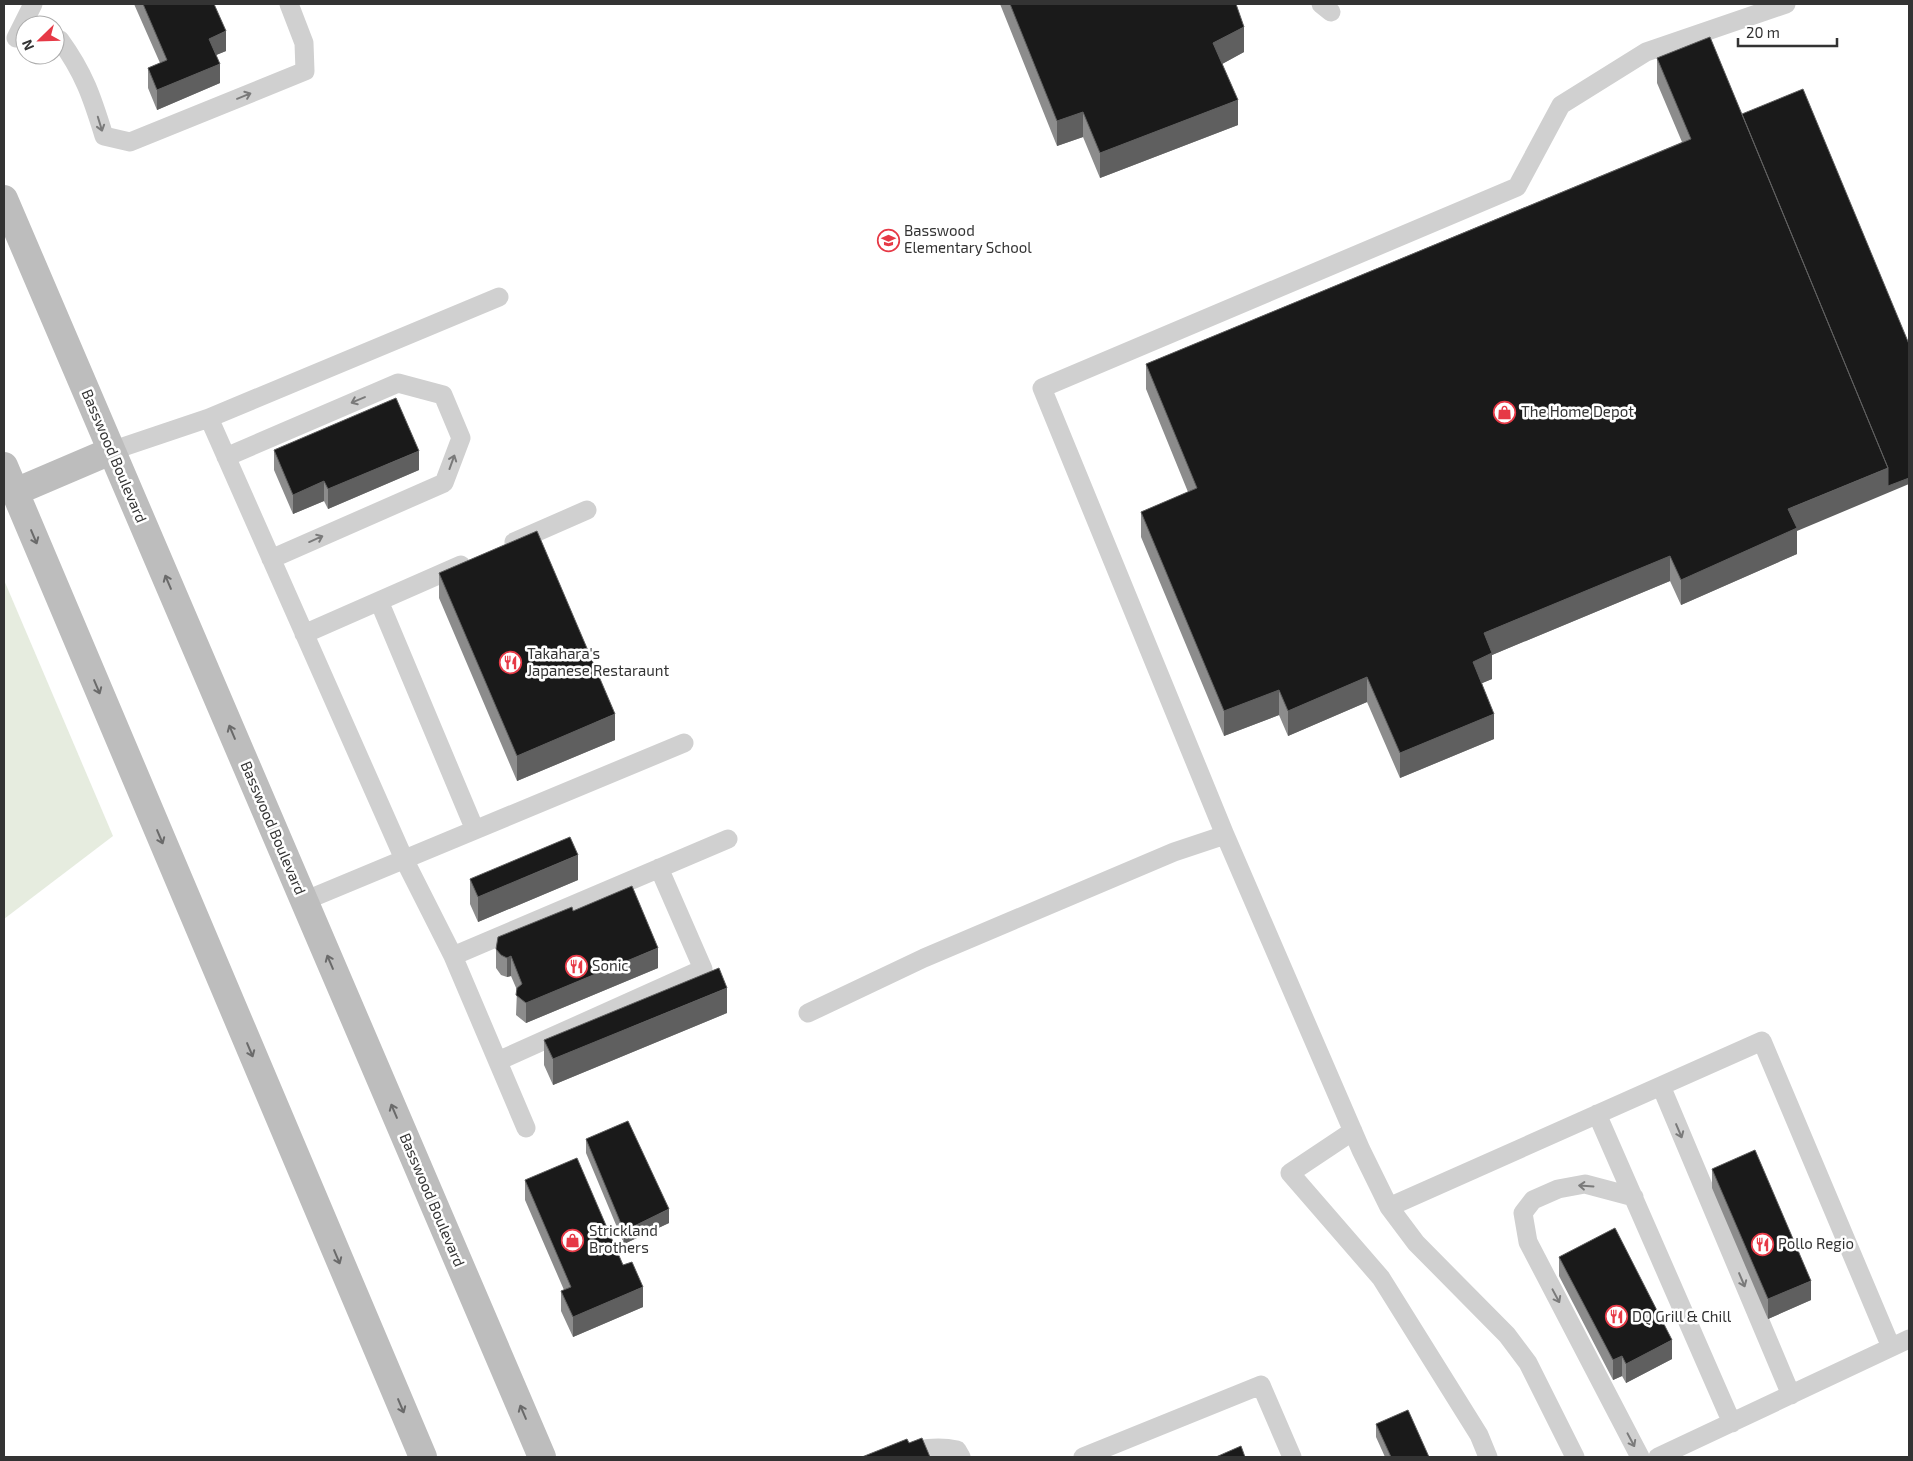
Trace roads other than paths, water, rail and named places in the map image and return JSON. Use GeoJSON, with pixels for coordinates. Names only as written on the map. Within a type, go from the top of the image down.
{"type":"FeatureCollection","features":[{"type":"Feature","properties":{"kind":"main road","name":"Basswood Boulevard"},"geometry":{"type":"LineString","coordinates":[[4,198],[542,1457]]}},
{"type":"Feature","properties":{"kind":"main road"},"geometry":{"type":"LineString","coordinates":[[15,492],[112,451]]}},
{"type":"Feature","properties":{"kind":"main road"},"geometry":{"type":"LineString","coordinates":[[4,466],[423,1457]]}},
{"type":"Feature","properties":{"kind":"lane"},"geometry":{"type":"LineString","coordinates":[[65,47],[78,65],[84,78],[104,136],[130,142],[306,70],[304,43],[289,4]]}},
{"type":"Feature","properties":{"kind":"lane"},"geometry":{"type":"LineString","coordinates":[[1575,1457],[1523,1356],[1507,1335],[1416,1243],[1389,1207],[1353,1131],[1225,834],[1042,388],[1517,187],[1561,105],[1646,52],[1786,4]]}},
{"type":"Feature","properties":{"kind":"lane"},"geometry":{"type":"LineString","coordinates":[[112,451],[209,418],[499,298]]}},
{"type":"Feature","properties":{"kind":"lane"},"geometry":{"type":"LineString","coordinates":[[226,457],[398,383],[443,394],[461,438],[444,483],[271,559]]}},
{"type":"Feature","properties":{"kind":"lane"},"geometry":{"type":"LineString","coordinates":[[209,418],[404,859],[453,956],[526,1128]]}},
{"type":"Feature","properties":{"kind":"lane"},"geometry":{"type":"LineString","coordinates":[[496,550],[587,510]]}},
{"type":"Feature","properties":{"kind":"lane"},"geometry":{"type":"LineString","coordinates":[[304,634],[478,558]]}},
{"type":"Feature","properties":{"kind":"lane"},"geometry":{"type":"LineString","coordinates":[[379,601],[475,830]]}},
{"type":"Feature","properties":{"kind":"lane"},"geometry":{"type":"LineString","coordinates":[[304,901],[684,743]]}},
{"type":"Feature","properties":{"kind":"lane"},"geometry":{"type":"LineString","coordinates":[[808,1012],[924,958],[1174,852],[1225,834]]}},
{"type":"Feature","properties":{"kind":"lane"},"geometry":{"type":"LineString","coordinates":[[453,956],[728,839]]}},
{"type":"Feature","properties":{"kind":"lane"},"geometry":{"type":"LineString","coordinates":[[498,1061],[703,969],[659,868]]}},
{"type":"Feature","properties":{"kind":"lane"},"geometry":{"type":"LineString","coordinates":[[1389,1207],[1762,1041],[1891,1348]]}},
{"type":"Feature","properties":{"kind":"lane"},"geometry":{"type":"LineString","coordinates":[[1660,1086],[1791,1395]]}},
{"type":"Feature","properties":{"kind":"lane"},"geometry":{"type":"LineString","coordinates":[[1597,1114],[1732,1423]]}},
{"type":"Feature","properties":{"kind":"lane"},"geometry":{"type":"LineString","coordinates":[[1353,1131],[1290,1173],[1381,1278],[1479,1435],[1488,1457]]}},
{"type":"Feature","properties":{"kind":"lane"},"geometry":{"type":"LineString","coordinates":[[1634,1196],[1585,1184],[1558,1189],[1533,1200],[1523,1213],[1528,1242],[1640,1457]]}},
{"type":"Feature","properties":{"kind":"lane"},"geometry":{"type":"LineString","coordinates":[[1658,1457],[1909,1339]]}},
{"type":"Feature","properties":{"kind":"lane"},"geometry":{"type":"LineString","coordinates":[[1083,1457],[1261,1386],[1292,1457]]}},
{"type":"Feature","properties":{"kind":"lane"},"geometry":{"type":"LineString","coordinates":[[894,1457],[910,1450],[943,1447],[957,1450],[961,1457]]}},
{"type":"Feature","properties":{"kind":"place","name":"Basswood Elementary School"},"geometry":{"type":"Point","coordinates":[888,240]}},
{"type":"Feature","properties":{"kind":"place","name":"The Home Depot"},"geometry":{"type":"Point","coordinates":[1505,412]}},
{"type":"Feature","properties":{"kind":"place","name":"Takahara's Japanese Restaraunt"},"geometry":{"type":"Point","coordinates":[511,663]}},
{"type":"Feature","properties":{"kind":"place","name":"Sonic"},"geometry":{"type":"Point","coordinates":[576,966]}},
{"type":"Feature","properties":{"kind":"place","name":"Strickland Brothers"},"geometry":{"type":"Point","coordinates":[573,1240]}},
{"type":"Feature","properties":{"kind":"place","name":"Pollo Regio"},"geometry":{"type":"Point","coordinates":[1762,1244]}},
{"type":"Feature","properties":{"kind":"place","name":"DQ Grill & Chill"},"geometry":{"type":"Point","coordinates":[1616,1317]}}]}
